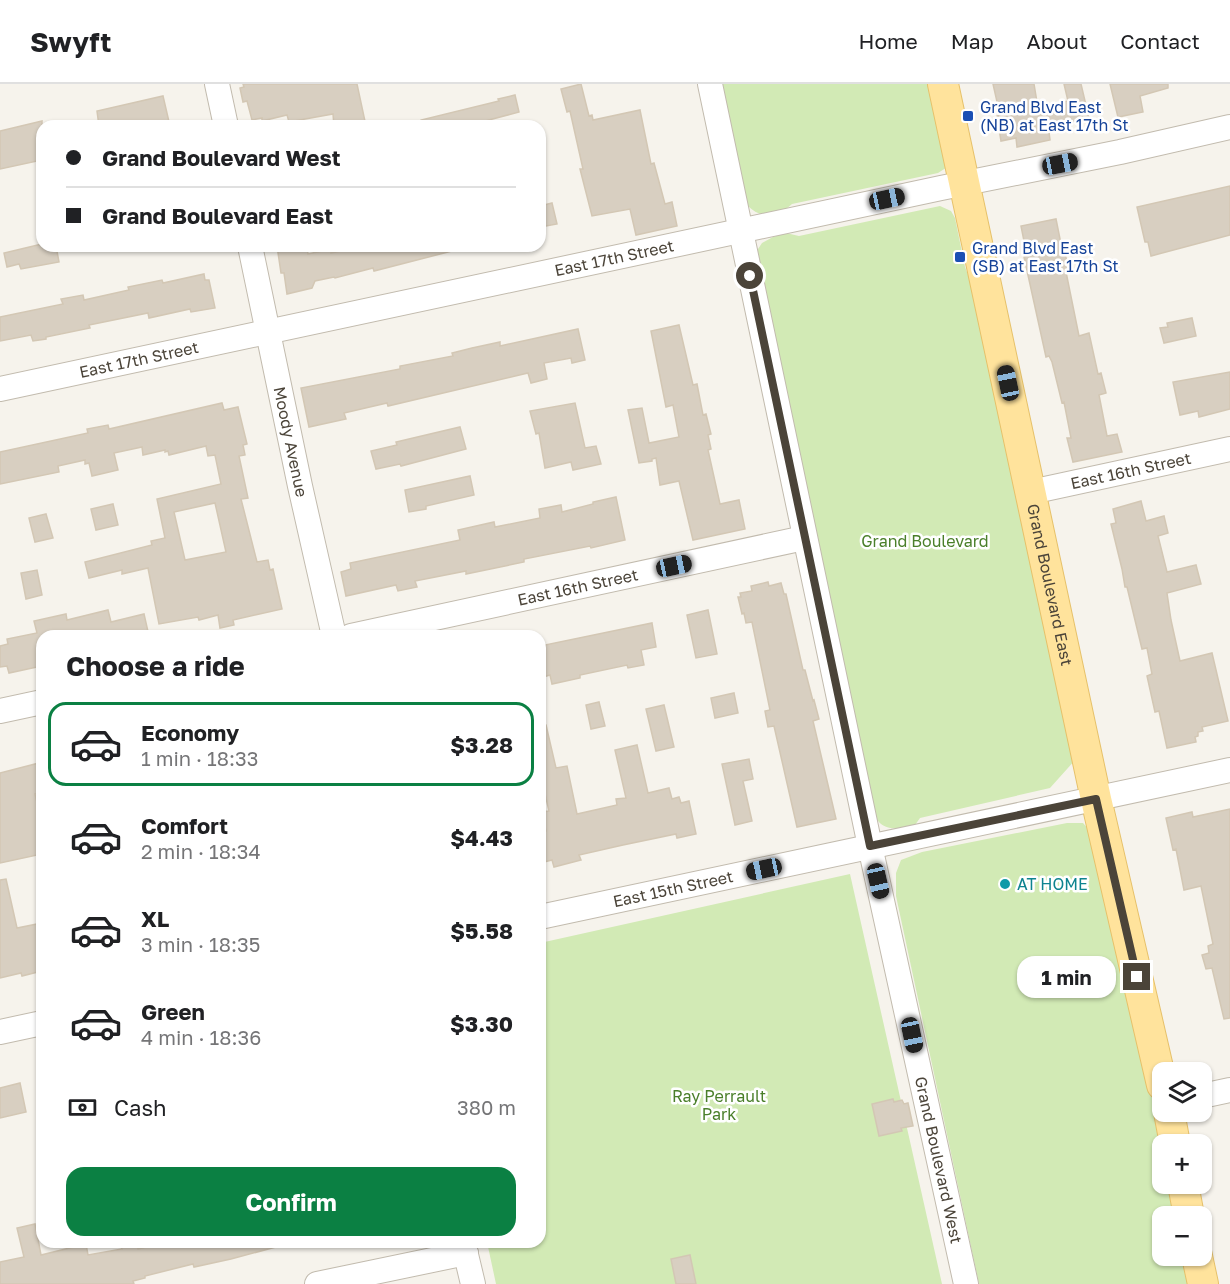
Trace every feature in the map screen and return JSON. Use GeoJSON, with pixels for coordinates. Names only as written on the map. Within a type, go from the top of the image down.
{"type":"FeatureCollection","features":[{"type":"Feature","properties":{"kind":"main road","name":"Grand Boulevard East"},"geometry":{"type":"LineString","coordinates":[[943,84],[1096,799],[1157,1062]]}},
{"type":"Feature","properties":{"kind":"main road"},"geometry":{"type":"LineString","coordinates":[[1199,1266],[1203,1284]]}},
{"type":"Feature","properties":{"kind":"street"},"geometry":{"type":"LineString","coordinates":[[218,84],[225,120]]}},
{"type":"Feature","properties":{"kind":"street","name":"Grand Boulevard West"},"geometry":{"type":"LineString","coordinates":[[710,84],[804,538],[966,1284]]}},
{"type":"Feature","properties":{"kind":"street","name":"East 17th Street"},"geometry":{"type":"LineString","coordinates":[[0,389],[1230,127]]}},
{"type":"Feature","properties":{"kind":"street","name":"Moody Avenue"},"geometry":{"type":"LineString","coordinates":[[251,252],[333,630]]}},
{"type":"Feature","properties":{"kind":"street","name":"East 16th Street"},"geometry":{"type":"LineString","coordinates":[[1031,492],[1230,449]]}},
{"type":"Feature","properties":{"kind":"street","name":"East 16th Street"},"geometry":{"type":"LineString","coordinates":[[379,630],[804,538]]}},
{"type":"Feature","properties":{"kind":"street"},"geometry":{"type":"LineString","coordinates":[[0,711],[36,703]]}},
{"type":"Feature","properties":{"kind":"street","name":"East 15th Street"},"geometry":{"type":"LineString","coordinates":[[546,916],[1230,771]]}},
{"type":"Feature","properties":{"kind":"street"},"geometry":{"type":"LineString","coordinates":[[0,1032],[36,1024]]}},
{"type":"Feature","properties":{"kind":"street"},"geometry":{"type":"LineString","coordinates":[[1212,1094],[1230,1090]]}},
{"type":"Feature","properties":{"kind":"street"},"geometry":{"type":"LineString","coordinates":[[317,1284],[465,1248],[473,1284]]}},
{"type":"Feature","properties":{"kind":"green space"},"geometry":{"type":"Polygon","coordinates":[[[719,84],[936,84],[949,166],[938,173],[792,204],[775,214],[758,213],[747,205],[719,84]]]}},
{"type":"Feature","properties":{"kind":"green space","name":"Grand Boulevard"},"geometry":{"type":"Polygon","coordinates":[[[940,206],[951,211],[955,218],[965,267],[979,303],[1076,759],[1050,788],[920,818],[915,825],[888,828],[876,818],[756,252],[762,243],[786,233],[799,236],[940,206]]]}},
{"type":"Feature","properties":{"kind":"green space"},"geometry":{"type":"Polygon","coordinates":[[[1067,823],[1083,823],[1090,831],[1118,928],[1152,1088],[1152,1122],[1159,1122],[1162,1134],[1152,1134],[1152,1194],[1175,1194],[1178,1206],[1152,1206],[1152,1266],[1190,1266],[1194,1284],[979,1284],[896,896],[896,873],[901,860],[922,852],[1067,823]]]}},
{"type":"Feature","properties":{"kind":"green space","name":"Ray Perrault Park"},"geometry":{"type":"Polygon","coordinates":[[[850,874],[942,1284],[496,1284],[488,1248],[546,1248],[546,942],[850,874]]]}},
{"type":"Feature","properties":{"kind":"building"},"geometry":{"type":"Polygon","coordinates":[[[243,84],[357,84],[365,120],[334,120],[333,114],[300,120],[288,120],[287,115],[266,120],[262,120],[262,118],[252,120],[247,101],[243,102],[240,88],[244,87],[243,84]]]}},
{"type":"Feature","properties":{"kind":"building"},"geometry":{"type":"Polygon","coordinates":[[[581,84],[589,116],[592,115],[593,120],[640,110],[651,164],[654,163],[665,204],[672,202],[677,226],[636,235],[630,209],[592,216],[580,169],[583,169],[570,111],[567,112],[561,89],[581,84]]]}},
{"type":"Feature","properties":{"kind":"building"},"geometry":{"type":"Polygon","coordinates":[[[993,84],[1034,84],[1038,108],[1068,101],[1064,84],[1081,84],[1089,118],[1058,125],[1059,130],[1049,132],[1050,140],[1017,147],[1016,138],[1001,141],[997,116],[1000,115],[993,84]]]}},
{"type":"Feature","properties":{"kind":"building"},"geometry":{"type":"Polygon","coordinates":[[[1110,84],[1168,84],[1168,88],[1140,96],[1143,112],[1118,117],[1110,84]]]}},
{"type":"Feature","properties":{"kind":"building"},"geometry":{"type":"Polygon","coordinates":[[[515,95],[519,112],[489,120],[421,120],[499,101],[498,99],[515,95]]]}},
{"type":"Feature","properties":{"kind":"building"},"geometry":{"type":"Polygon","coordinates":[[[163,96],[169,120],[98,120],[97,111],[163,96]]]}},
{"type":"Feature","properties":{"kind":"building"},"geometry":{"type":"Polygon","coordinates":[[[36,122],[36,161],[0,169],[0,131],[36,122]]]}},
{"type":"Feature","properties":{"kind":"building"},"geometry":{"type":"Polygon","coordinates":[[[1230,186],[1230,235],[1151,256],[1148,242],[1145,242],[1137,207],[1230,186]]]}},
{"type":"Feature","properties":{"kind":"building"},"geometry":{"type":"Polygon","coordinates":[[[552,203],[557,224],[546,226],[546,204],[552,203]]]}},
{"type":"Feature","properties":{"kind":"building"},"geometry":{"type":"Polygon","coordinates":[[[1056,219],[1069,271],[1066,272],[1079,336],[1089,333],[1098,374],[1101,373],[1106,393],[1099,395],[1107,436],[1117,434],[1122,452],[1073,462],[1067,438],[1071,438],[1064,402],[1062,403],[1052,362],[1049,356],[1046,357],[1024,257],[1027,256],[1021,226],[1056,219]]]}},
{"type":"Feature","properties":{"kind":"building"},"geometry":{"type":"Polygon","coordinates":[[[36,245],[36,252],[57,252],[59,262],[21,269],[19,264],[7,267],[4,253],[36,245]]]}},
{"type":"Feature","properties":{"kind":"building"},"geometry":{"type":"Polygon","coordinates":[[[278,252],[308,252],[308,254],[317,252],[448,252],[374,271],[373,268],[315,281],[312,288],[287,294],[284,273],[281,273],[278,252]]]}},
{"type":"Feature","properties":{"kind":"building"},"geometry":{"type":"Polygon","coordinates":[[[204,274],[205,280],[209,280],[215,308],[191,312],[190,309],[149,318],[148,313],[89,325],[90,328],[46,337],[46,339],[33,341],[31,335],[0,341],[0,317],[63,304],[61,299],[83,295],[84,300],[129,290],[128,287],[162,280],[163,283],[204,274]]]}},
{"type":"Feature","properties":{"kind":"building"},"geometry":{"type":"Polygon","coordinates":[[[1192,318],[1196,336],[1164,343],[1160,328],[1168,327],[1167,323],[1192,318]]]}},
{"type":"Feature","properties":{"kind":"building"},"geometry":{"type":"Polygon","coordinates":[[[679,325],[693,385],[697,384],[703,415],[706,414],[711,434],[708,435],[711,449],[708,450],[720,504],[739,500],[745,529],[693,540],[679,481],[660,485],[656,458],[639,463],[628,410],[642,408],[649,443],[679,437],[673,405],[666,407],[651,331],[679,325]]]}},
{"type":"Feature","properties":{"kind":"building"},"geometry":{"type":"Polygon","coordinates":[[[578,329],[585,360],[572,363],[571,358],[544,363],[547,379],[531,383],[528,373],[388,406],[387,403],[344,413],[346,419],[309,427],[301,388],[400,369],[400,366],[453,356],[452,353],[500,342],[500,346],[578,329]]]}},
{"type":"Feature","properties":{"kind":"building"},"geometry":{"type":"Polygon","coordinates":[[[1230,372],[1230,409],[1199,417],[1198,411],[1180,415],[1173,382],[1230,372]]]}},
{"type":"Feature","properties":{"kind":"building"},"geometry":{"type":"Polygon","coordinates":[[[222,403],[224,410],[238,407],[247,444],[243,445],[245,455],[239,456],[248,498],[241,499],[257,562],[268,560],[270,570],[273,569],[282,609],[233,620],[234,625],[220,628],[218,615],[199,620],[198,617],[159,624],[148,568],[122,574],[122,570],[89,578],[85,562],[152,545],[151,541],[165,538],[157,499],[221,484],[215,455],[208,456],[206,446],[169,455],[165,450],[143,455],[142,447],[114,453],[118,470],[92,476],[89,463],[85,464],[85,460],[58,466],[59,472],[0,484],[0,452],[88,433],[87,429],[108,425],[109,429],[222,403]],[[215,503],[174,512],[185,560],[226,552],[215,503]]]}},
{"type":"Feature","properties":{"kind":"building"},"geometry":{"type":"Polygon","coordinates":[[[575,403],[585,448],[596,446],[601,464],[573,470],[571,462],[545,468],[539,433],[536,434],[530,411],[575,403]]]}},
{"type":"Feature","properties":{"kind":"building"},"geometry":{"type":"Polygon","coordinates":[[[460,427],[466,449],[401,466],[400,464],[376,469],[371,451],[397,445],[396,442],[460,427]]]}},
{"type":"Feature","properties":{"kind":"building"},"geometry":{"type":"Polygon","coordinates":[[[470,476],[474,495],[409,512],[405,490],[470,476]]]}},
{"type":"Feature","properties":{"kind":"building"},"geometry":{"type":"Polygon","coordinates":[[[616,497],[625,540],[524,559],[524,562],[466,574],[466,571],[415,581],[417,587],[398,591],[396,585],[346,596],[341,572],[351,569],[350,563],[460,540],[458,530],[494,522],[495,527],[540,518],[539,509],[561,505],[562,512],[616,497]]]}},
{"type":"Feature","properties":{"kind":"building"},"geometry":{"type":"Polygon","coordinates":[[[1141,501],[1146,521],[1164,516],[1168,533],[1158,536],[1167,572],[1196,565],[1201,584],[1167,593],[1171,620],[1180,661],[1212,653],[1228,721],[1202,727],[1203,731],[1198,732],[1198,736],[1195,737],[1196,742],[1167,748],[1159,711],[1155,712],[1147,676],[1152,674],[1147,648],[1142,649],[1111,524],[1116,523],[1113,509],[1141,501]]]}},
{"type":"Feature","properties":{"kind":"building"},"geometry":{"type":"Polygon","coordinates":[[[113,504],[118,525],[96,530],[91,509],[113,504]]]}},
{"type":"Feature","properties":{"kind":"building"},"geometry":{"type":"Polygon","coordinates":[[[46,514],[53,538],[35,542],[29,518],[46,514]]]}},
{"type":"Feature","properties":{"kind":"building"},"geometry":{"type":"Polygon","coordinates":[[[37,570],[42,595],[26,599],[21,573],[37,570]]]}},
{"type":"Feature","properties":{"kind":"building"},"geometry":{"type":"Polygon","coordinates":[[[768,582],[769,586],[781,583],[784,594],[786,594],[803,670],[805,670],[819,719],[813,721],[836,819],[797,827],[774,726],[768,727],[765,711],[770,710],[752,622],[746,623],[738,597],[741,597],[740,593],[752,591],[751,586],[768,582]]]}},
{"type":"Feature","properties":{"kind":"building"},"geometry":{"type":"Polygon","coordinates":[[[108,610],[111,622],[144,614],[148,630],[36,630],[34,621],[66,614],[67,620],[108,610]]]}},
{"type":"Feature","properties":{"kind":"building"},"geometry":{"type":"Polygon","coordinates":[[[708,610],[717,654],[696,658],[687,615],[708,610]]]}},
{"type":"Feature","properties":{"kind":"building"},"geometry":{"type":"Polygon","coordinates":[[[652,623],[656,647],[641,650],[644,665],[628,668],[627,665],[580,675],[580,678],[552,684],[550,675],[546,676],[546,645],[652,623]]]}},
{"type":"Feature","properties":{"kind":"building"},"geometry":{"type":"Polygon","coordinates":[[[36,633],[36,667],[9,673],[7,666],[0,667],[0,646],[8,644],[7,639],[36,633]]]}},
{"type":"Feature","properties":{"kind":"building"},"geometry":{"type":"Polygon","coordinates":[[[734,693],[738,713],[715,718],[711,698],[734,693]]]}},
{"type":"Feature","properties":{"kind":"building"},"geometry":{"type":"Polygon","coordinates":[[[599,702],[605,726],[591,729],[586,705],[599,702]]]}},
{"type":"Feature","properties":{"kind":"building"},"geometry":{"type":"Polygon","coordinates":[[[664,705],[674,747],[656,751],[646,709],[664,705]]]}},
{"type":"Feature","properties":{"kind":"building"},"geometry":{"type":"Polygon","coordinates":[[[546,725],[556,768],[567,766],[577,814],[617,805],[616,799],[626,798],[615,750],[637,745],[648,793],[669,788],[672,799],[679,797],[681,803],[689,801],[696,834],[677,838],[676,834],[579,855],[581,860],[554,867],[552,860],[546,862],[546,811],[549,811],[546,798],[546,725]]]}},
{"type":"Feature","properties":{"kind":"building"},"geometry":{"type":"Polygon","coordinates":[[[749,759],[753,779],[743,781],[752,821],[735,825],[722,764],[749,759]]]}},
{"type":"Feature","properties":{"kind":"building"},"geometry":{"type":"Polygon","coordinates":[[[36,764],[36,855],[0,863],[0,773],[36,764]]]}},
{"type":"Feature","properties":{"kind":"building"},"geometry":{"type":"Polygon","coordinates":[[[1230,809],[1230,1018],[1224,1019],[1212,968],[1206,969],[1202,955],[1209,953],[1208,946],[1213,944],[1201,886],[1184,890],[1176,849],[1173,850],[1166,818],[1192,812],[1193,817],[1230,809]]]}},
{"type":"Feature","properties":{"kind":"building"},"geometry":{"type":"Polygon","coordinates":[[[6,879],[17,928],[36,924],[36,972],[0,978],[0,880],[6,879]]]}},
{"type":"Feature","properties":{"kind":"building"},"geometry":{"type":"Polygon","coordinates":[[[20,1083],[26,1112],[0,1118],[0,1088],[20,1083]]]}},
{"type":"Feature","properties":{"kind":"building"},"geometry":{"type":"Polygon","coordinates":[[[893,1099],[894,1102],[902,1100],[904,1104],[908,1103],[913,1126],[879,1136],[872,1104],[893,1099]]]}},
{"type":"Feature","properties":{"kind":"building"},"geometry":{"type":"Polygon","coordinates":[[[35,1224],[36,1248],[40,1248],[41,1255],[70,1248],[87,1248],[88,1255],[122,1248],[272,1248],[231,1259],[194,1267],[193,1264],[145,1276],[145,1278],[133,1281],[134,1284],[0,1284],[0,1262],[24,1257],[17,1228],[35,1224]]]}},
{"type":"Feature","properties":{"kind":"building"},"geometry":{"type":"Polygon","coordinates":[[[690,1255],[696,1284],[676,1284],[671,1259],[690,1255]]]}},
{"type":"Feature","properties":{"kind":"place","name":"Grand Blvd East (NB) at East 17th St"},"geometry":{"type":"Point","coordinates":[968,116]}},
{"type":"Feature","properties":{"kind":"place","name":"Grand Blvd East (SB) at East 17th St"},"geometry":{"type":"Point","coordinates":[960,257]}},
{"type":"Feature","properties":{"kind":"place","name":"AT HOME"},"geometry":{"type":"Point","coordinates":[1005,884]}},
{"type":"Feature","properties":{"kind":"route"},"geometry":{"type":"LineString","coordinates":[[750,276],[870,846],[1096,799],[1137,977]]}}]}
